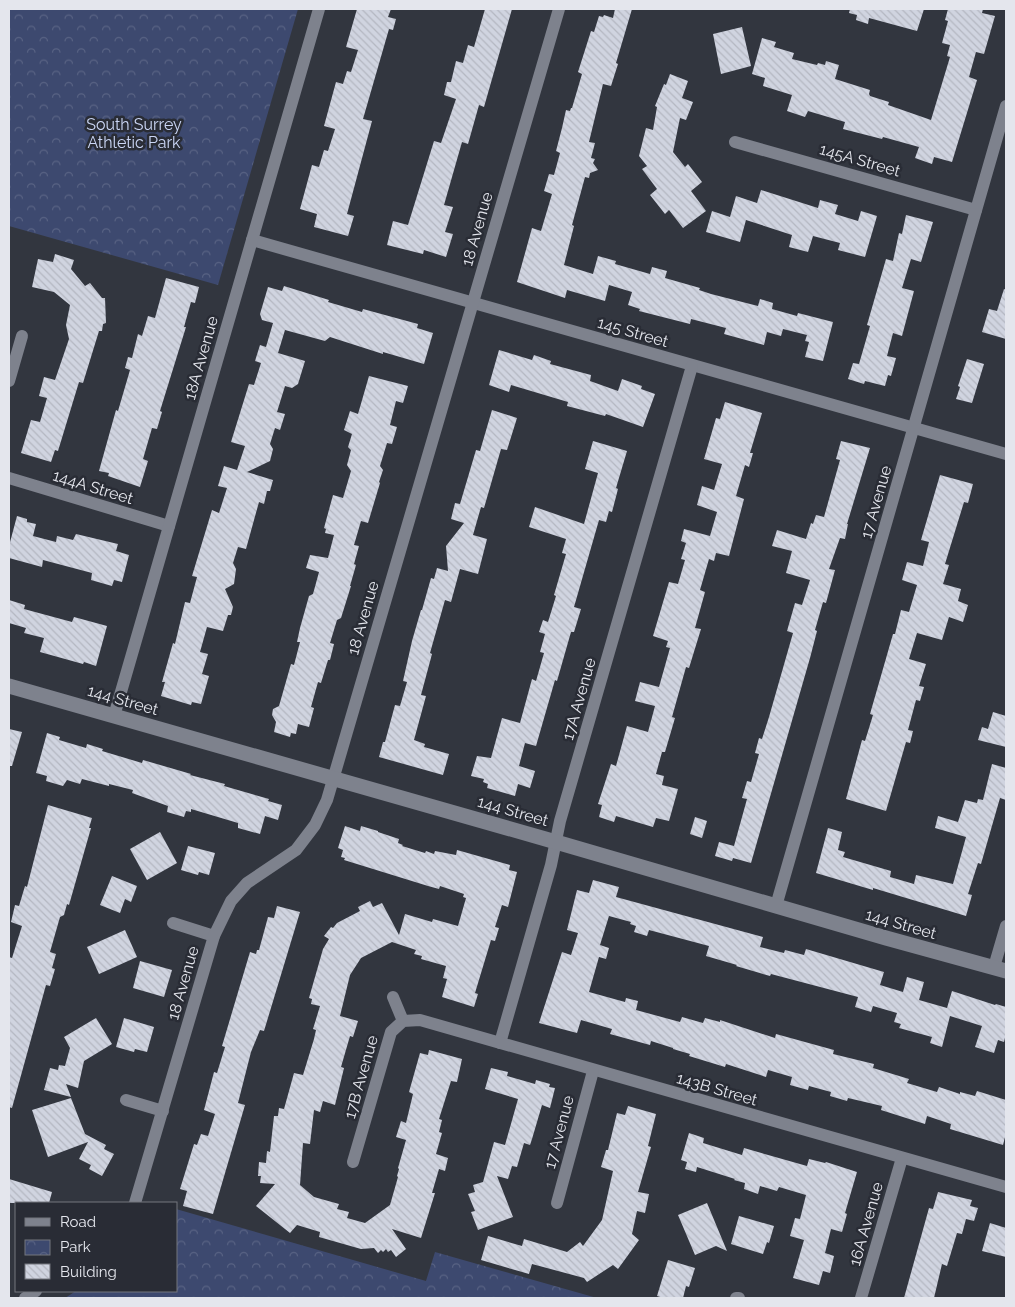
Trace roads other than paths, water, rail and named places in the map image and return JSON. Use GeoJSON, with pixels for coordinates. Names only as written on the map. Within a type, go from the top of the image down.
{"type":"FeatureCollection","features":[{"type":"Feature","properties":{"kind":"street","name":"18A Avenue"},"geometry":{"type":"LineString","coordinates":[[114,716],[319,9]]}},
{"type":"Feature","properties":{"kind":"street","name":"18 Avenue"},"geometry":{"type":"LineString","coordinates":[[136,1201],[214,936],[231,901],[247,883],[296,850],[315,825],[327,800],[559,9]]}},
{"type":"Feature","properties":{"kind":"street","name":"17 Avenue"},"geometry":{"type":"LineString","coordinates":[[776,906],[1006,106]]}},
{"type":"Feature","properties":{"kind":"street","name":"145A Street"},"geometry":{"type":"LineString","coordinates":[[735,142],[976,210]]}},
{"type":"Feature","properties":{"kind":"street","name":"145 Street"},"geometry":{"type":"LineString","coordinates":[[252,240],[1006,454]]}},
{"type":"Feature","properties":{"kind":"street"},"geometry":{"type":"LineString","coordinates":[[9,381],[22,336]]}},
{"type":"Feature","properties":{"kind":"street","name":"17A Avenue"},"geometry":{"type":"LineString","coordinates":[[500,1043],[566,803],[692,366]]}},
{"type":"Feature","properties":{"kind":"street","name":"144A Street"},"geometry":{"type":"LineString","coordinates":[[9,478],[169,526]]}},
{"type":"Feature","properties":{"kind":"street","name":"144 Street"},"geometry":{"type":"LineString","coordinates":[[9,686],[1000,969]]}},
{"type":"Feature","properties":{"kind":"street"},"geometry":{"type":"LineString","coordinates":[[173,923],[214,936]]}},
{"type":"Feature","properties":{"kind":"street"},"geometry":{"type":"LineString","coordinates":[[1000,969],[1006,926]]}},
{"type":"Feature","properties":{"kind":"street"},"geometry":{"type":"LineString","coordinates":[[393,997],[403,1021]]}},
{"type":"Feature","properties":{"kind":"street","name":"143B Street"},"geometry":{"type":"LineString","coordinates":[[403,1021],[420,1020],[1006,1187]]}},
{"type":"Feature","properties":{"kind":"street","name":"17B Avenue"},"geometry":{"type":"LineString","coordinates":[[353,1162],[391,1032],[403,1021]]}},
{"type":"Feature","properties":{"kind":"street","name":"17 Avenue"},"geometry":{"type":"LineString","coordinates":[[557,1202],[593,1070]]}},
{"type":"Feature","properties":{"kind":"street"},"geometry":{"type":"LineString","coordinates":[[126,1100],[163,1111]]}},
{"type":"Feature","properties":{"kind":"street","name":"16A Avenue"},"geometry":{"type":"LineString","coordinates":[[861,1298],[902,1158]]}},
{"type":"Feature","properties":{"kind":"park label","name":"South Surrey Athletic Park"},"geometry":{"type":"Point","coordinates":[134,133]}}]}
